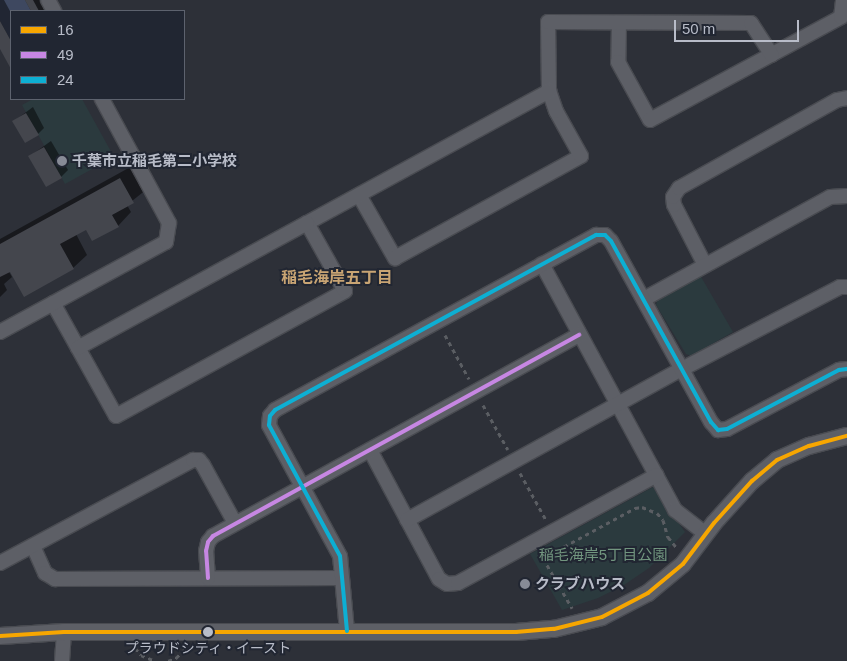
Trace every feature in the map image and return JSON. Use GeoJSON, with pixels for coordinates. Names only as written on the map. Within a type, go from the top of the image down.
{"type":"FeatureCollection","features":[{"type":"Feature","properties":{"kind":"street"},"geometry":{"type":"LineString","coordinates":[[619,23],[618,62],[650,120],[841,17],[843,0]]}},
{"type":"Feature","properties":{"kind":"street"},"geometry":{"type":"LineString","coordinates":[[359,195],[395,258],[581,156],[556,111],[549,91],[548,22],[751,23],[772,55]]}},
{"type":"Feature","properties":{"kind":"street"},"geometry":{"type":"LineString","coordinates":[[78,348],[549,91]]}},
{"type":"Feature","properties":{"kind":"street"},"geometry":{"type":"LineString","coordinates":[[705,265],[674,205],[673,197],[679,188],[837,100],[847,98]]}},
{"type":"Feature","properties":{"kind":"street"},"geometry":{"type":"LineString","coordinates":[[0,332],[166,242],[169,223],[103,100]]}},
{"type":"Feature","properties":{"kind":"street"},"geometry":{"type":"LineString","coordinates":[[644,299],[830,197],[847,196]]}},
{"type":"Feature","properties":{"kind":"street"},"geometry":{"type":"LineString","coordinates":[[54,303],[116,416],[345,291],[307,223]]}},
{"type":"Feature","properties":{"kind":"street"},"geometry":{"type":"LineString","coordinates":[[347,631],[340,556],[269,425],[270,416],[275,410],[596,235],[604,235],[611,241],[711,422],[718,430],[727,430],[839,370],[847,369]]}},
{"type":"Feature","properties":{"kind":"street"},"geometry":{"type":"LineString","coordinates":[[542,264],[675,510],[706,534]]}},
{"type":"Feature","properties":{"kind":"street"},"geometry":{"type":"LineString","coordinates":[[407,520],[682,369],[840,287],[847,287]]}},
{"type":"Feature","properties":{"kind":"street"},"geometry":{"type":"LineString","coordinates":[[208,578],[206,551],[208,542],[213,536],[475,390],[579,335]]}},
{"type":"Feature","properties":{"kind":"street"},"geometry":{"type":"LineString","coordinates":[[0,636],[64,632],[516,632],[554,629],[602,617],[648,594],[683,564],[752,481],[777,460],[809,446],[847,436]]}},
{"type":"Feature","properties":{"kind":"street"},"geometry":{"type":"LineString","coordinates":[[370,450],[439,579],[447,584],[458,583],[657,475]]}},
{"type":"Feature","properties":{"kind":"street"},"geometry":{"type":"LineString","coordinates":[[0,563],[192,460],[198,460],[203,464],[236,523]]}},
{"type":"Feature","properties":{"kind":"street"},"geometry":{"type":"LineString","coordinates":[[33,546],[45,573],[55,579],[341,578]]}},
{"type":"Feature","properties":{"kind":"street"},"geometry":{"type":"LineString","coordinates":[[62,661],[64,632]]}},
{"type":"Feature","properties":{"kind":"path"},"geometry":{"type":"LineString","coordinates":[[437,321],[553,531]]}},
{"type":"Feature","properties":{"kind":"path"},"geometry":{"type":"LineString","coordinates":[[543,558],[635,508],[642,507],[657,513],[663,520],[668,537],[676,548]]}},
{"type":"Feature","properties":{"kind":"path"},"geometry":{"type":"LineString","coordinates":[[534,542],[574,612]]}},
{"type":"Feature","properties":{"kind":"path"},"geometry":{"type":"LineString","coordinates":[[132,645],[141,655],[155,661]]}},
{"type":"Feature","properties":{"kind":"path"},"geometry":{"type":"LineString","coordinates":[[168,661],[176,658],[188,645]]}},
{"type":"Feature","properties":{"kind":"green space"},"geometry":{"type":"Polygon","coordinates":[[[31,100],[83,100],[114,157],[65,184],[22,105],[31,100]]]}},
{"type":"Feature","properties":{"kind":"green space"},"geometry":{"type":"Polygon","coordinates":[[[700,275],[733,332],[691,356],[686,354],[656,305],[658,298],[700,275]]]}},
{"type":"Feature","properties":{"kind":"green space","name":"稲毛海岸5丁目公園"},"geometry":{"type":"Polygon","coordinates":[[[653,487],[685,532],[649,568],[624,585],[598,598],[562,610],[530,554],[653,487]]]}},
{"type":"Feature","properties":{"kind":"water"},"geometry":{"type":"Polygon","coordinates":[[[0,0],[25,0],[30,10],[10,10],[10,39],[0,21],[0,0]]]}},
{"type":"Feature","properties":{"kind":"building"},"geometry":{"type":"Polygon","coordinates":[[[25,0],[33,0],[38,10],[30,10],[25,0]]]}},
{"type":"Feature","properties":{"kind":"building"},"geometry":{"type":"Polygon","coordinates":[[[0,21],[10,39],[10,67],[0,49],[0,21]]]}},
{"type":"Feature","properties":{"kind":"building"},"geometry":{"type":"Polygon","coordinates":[[[26,113],[39,135],[25,143],[12,121],[26,113]]]}},
{"type":"Feature","properties":{"kind":"building"},"geometry":{"type":"Polygon","coordinates":[[[44,147],[62,178],[46,187],[28,156],[44,147]]]}},
{"type":"Feature","properties":{"kind":"building"},"geometry":{"type":"Polygon","coordinates":[[[120,178],[134,203],[112,215],[119,227],[92,241],[86,230],[60,244],[74,269],[24,297],[10,272],[0,277],[0,244],[120,178]]]}},
{"type":"Feature","properties":{"kind":"transit line","name":"24"},"geometry":{"type":"LineString","coordinates":[[347,631],[340,556],[269,425],[270,416],[275,410],[596,235],[605,235],[611,241],[711,422],[718,430],[727,429],[839,370],[847,369]]}},
{"type":"Feature","properties":{"kind":"transit line","name":"49"},"geometry":{"type":"LineString","coordinates":[[208,578],[206,551],[208,542],[213,536],[579,335]]}},
{"type":"Feature","properties":{"kind":"transit line","name":"16"},"geometry":{"type":"LineString","coordinates":[[0,636],[64,632],[516,632],[554,629],[602,617],[648,593],[683,564],[714,523],[752,481],[777,460],[809,446],[847,436]]}},
{"type":"Feature","properties":{"kind":"place","name":"千葉市立稲毛第二小学校"},"geometry":{"type":"Point","coordinates":[62,161]}},
{"type":"Feature","properties":{"kind":"place","name":"クラブハウス"},"geometry":{"type":"Point","coordinates":[525,584]}},
{"type":"Feature","properties":{"kind":"place","name":"プラウドシティ・イースト"},"geometry":{"type":"Point","coordinates":[208,632]}},
{"type":"Feature","properties":{"kind":"district","name":"稲毛海岸五丁目"},"geometry":{"type":"Point","coordinates":[337,278]}}]}
